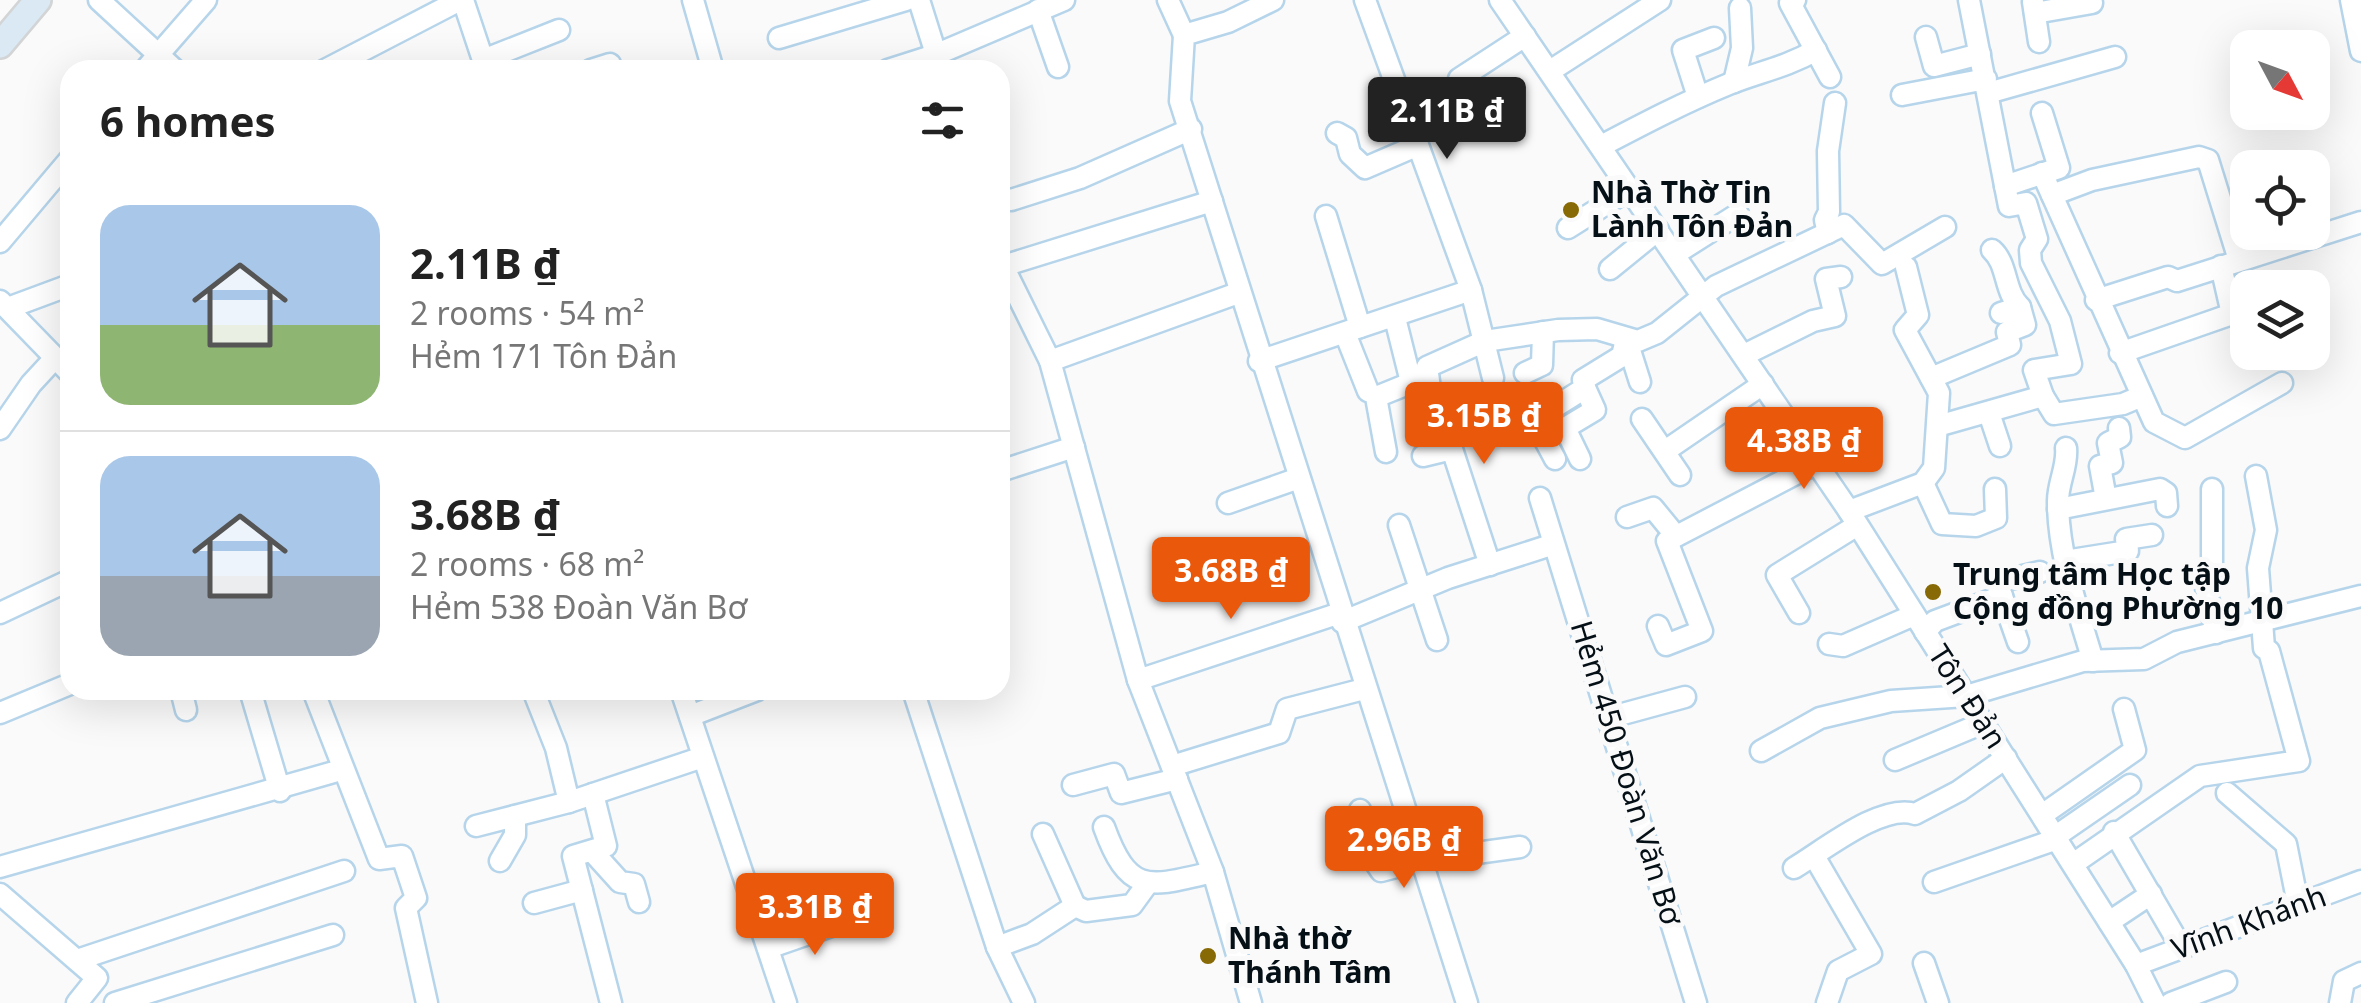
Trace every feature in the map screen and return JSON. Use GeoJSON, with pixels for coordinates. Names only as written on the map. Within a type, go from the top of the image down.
{"type":"FeatureCollection","features":[{"type":"Feature","properties":{"kind":"main road"},"geometry":{"type":"LineString","coordinates":[[2,38],[38,0]]}},
{"type":"Feature","properties":{"kind":"street"},"geometry":{"type":"LineString","coordinates":[[99,0],[166,60]]}},
{"type":"Feature","properties":{"kind":"street"},"geometry":{"type":"LineString","coordinates":[[153,60],[206,0]]}},
{"type":"Feature","properties":{"kind":"street"},"geometry":{"type":"LineString","coordinates":[[345,60],[462,0],[483,60]]}},
{"type":"Feature","properties":{"kind":"street"},"geometry":{"type":"LineString","coordinates":[[693,0],[710,60]]}},
{"type":"Feature","properties":{"kind":"street"},"geometry":{"type":"LineString","coordinates":[[779,38],[906,0]]}},
{"type":"Feature","properties":{"kind":"street"},"geometry":{"type":"LineString","coordinates":[[919,0],[937,60]]}},
{"type":"Feature","properties":{"kind":"street"},"geometry":{"type":"LineString","coordinates":[[944,60],[1062,0]]}},
{"type":"Feature","properties":{"kind":"street"},"geometry":{"type":"LineString","coordinates":[[1168,0],[1184,35],[1180,101],[1259,360],[1467,1003]]}},
{"type":"Feature","properties":{"kind":"street"},"geometry":{"type":"LineString","coordinates":[[1184,35],[1228,22],[1273,0]]}},
{"type":"Feature","properties":{"kind":"street"},"geometry":{"type":"LineString","coordinates":[[1365,0],[1471,290],[1493,378]]}},
{"type":"Feature","properties":{"kind":"street","name":"Tôn Đản"},"geometry":{"type":"LineString","coordinates":[[1500,0],[1852,519],[2073,864],[2136,965],[2153,1001]]}},
{"type":"Feature","properties":{"kind":"street"},"geometry":{"type":"LineString","coordinates":[[1550,72],[1660,0]]}},
{"type":"Feature","properties":{"kind":"street"},"geometry":{"type":"LineString","coordinates":[[1795,0],[1790,4],[1830,77]]}},
{"type":"Feature","properties":{"kind":"street"},"geometry":{"type":"LineString","coordinates":[[1968,0],[2007,196]]}},
{"type":"Feature","properties":{"kind":"street"},"geometry":{"type":"LineString","coordinates":[[2351,0],[2361,50]]}},
{"type":"Feature","properties":{"kind":"street"},"geometry":{"type":"LineString","coordinates":[[2040,42],[2034,6],[2092,3]]}},
{"type":"Feature","properties":{"kind":"street"},"geometry":{"type":"LineString","coordinates":[[1734,82],[1742,48],[1740,8]]}},
{"type":"Feature","properties":{"kind":"street"},"geometry":{"type":"LineString","coordinates":[[1038,10],[1058,67]]}},
{"type":"Feature","properties":{"kind":"street"},"geometry":{"type":"LineString","coordinates":[[496,60],[559,30]]}},
{"type":"Feature","properties":{"kind":"street"},"geometry":{"type":"LineString","coordinates":[[1459,79],[1525,36]]}},
{"type":"Feature","properties":{"kind":"street"},"geometry":{"type":"LineString","coordinates":[[1926,37],[1934,66],[1980,54]]}},
{"type":"Feature","properties":{"kind":"street"},"geometry":{"type":"LineString","coordinates":[[1698,98],[1683,50],[1714,38]]}},
{"type":"Feature","properties":{"kind":"street"},"geometry":{"type":"LineString","coordinates":[[1601,146],[1698,98],[1734,82],[1786,68],[1816,50]]}},
{"type":"Feature","properties":{"kind":"street"},"geometry":{"type":"LineString","coordinates":[[1902,95],[1987,86],[2115,56]]}},
{"type":"Feature","properties":{"kind":"street"},"geometry":{"type":"LineString","coordinates":[[1828,233],[1824,220],[1829,212],[1828,151],[1835,103]]}},
{"type":"Feature","properties":{"kind":"street"},"geometry":{"type":"LineString","coordinates":[[2007,196],[2042,173],[2059,168],[2042,113]]}},
{"type":"Feature","properties":{"kind":"street"},"geometry":{"type":"LineString","coordinates":[[1010,200],[1080,178],[1191,129]]}},
{"type":"Feature","properties":{"kind":"street"},"geometry":{"type":"LineString","coordinates":[[1337,133],[1346,138],[1350,154],[1365,168],[1416,146]]}},
{"type":"Feature","properties":{"kind":"street"},"geometry":{"type":"LineString","coordinates":[[2052,195],[2092,180],[2199,157],[2208,160],[2230,263],[2232,314],[2120,352]]}},
{"type":"Feature","properties":{"kind":"street"},"geometry":{"type":"LineString","coordinates":[[0,242],[60,170]]}},
{"type":"Feature","properties":{"kind":"street"},"geometry":{"type":"LineString","coordinates":[[2042,173],[2154,422],[2185,438],[2282,383]]}},
{"type":"Feature","properties":{"kind":"street"},"geometry":{"type":"LineString","coordinates":[[1568,228],[1630,189]]}},
{"type":"Feature","properties":{"kind":"street"},"geometry":{"type":"LineString","coordinates":[[2007,196],[2026,203],[2037,239],[2031,262],[2046,286],[2071,364],[2034,370],[2042,396],[2054,414],[2123,404],[2142,396]]}},
{"type":"Feature","properties":{"kind":"street"},"geometry":{"type":"LineString","coordinates":[[1010,264],[1212,201]]}},
{"type":"Feature","properties":{"kind":"street"},"geometry":{"type":"LineString","coordinates":[[1675,254],[1738,214]]}},
{"type":"Feature","properties":{"kind":"street"},"geometry":{"type":"LineString","coordinates":[[1326,216],[1368,391]]}},
{"type":"Feature","properties":{"kind":"street"},"geometry":{"type":"LineString","coordinates":[[2096,300],[2130,287],[2168,278],[2176,281],[2361,222]]}},
{"type":"Feature","properties":{"kind":"street"},"geometry":{"type":"LineString","coordinates":[[1423,384],[1426,367],[1485,341],[1597,329],[1638,341],[1657,333],[1702,294],[1844,225],[1882,264],[1945,227]]}},
{"type":"Feature","properties":{"kind":"street"},"geometry":{"type":"LineString","coordinates":[[1610,269],[1658,230]]}},
{"type":"Feature","properties":{"kind":"street"},"geometry":{"type":"LineString","coordinates":[[1931,378],[2010,344],[2007,332],[2026,325],[2010,310],[2013,300],[1998,255],[1992,250]]}},
{"type":"Feature","properties":{"kind":"street"},"geometry":{"type":"LineString","coordinates":[[1799,613],[1777,575],[1852,519],[1923,483],[1934,468],[1940,425],[1939,393],[1905,330],[1918,315],[1906,268]]}},
{"type":"Feature","properties":{"kind":"street"},"geometry":{"type":"LineString","coordinates":[[1744,355],[1813,321],[1835,316],[1826,280],[1841,277]]}},
{"type":"Feature","properties":{"kind":"street"},"geometry":{"type":"LineString","coordinates":[[1010,282],[1050,361],[1138,680],[1213,872],[1252,1003]]}},
{"type":"Feature","properties":{"kind":"street"},"geometry":{"type":"LineString","coordinates":[[60,289],[4,305],[60,364]]}},
{"type":"Feature","properties":{"kind":"street"},"geometry":{"type":"LineString","coordinates":[[1259,360],[1471,290]]}},
{"type":"Feature","properties":{"kind":"street"},"geometry":{"type":"LineString","coordinates":[[1050,361],[1238,293]]}},
{"type":"Feature","properties":{"kind":"street"},"geometry":{"type":"LineString","coordinates":[[1395,318],[1423,384]]}},
{"type":"Feature","properties":{"kind":"street"},"geometry":{"type":"LineString","coordinates":[[1525,373],[1542,365],[1544,332]]}},
{"type":"Feature","properties":{"kind":"street"},"geometry":{"type":"LineString","coordinates":[[1626,339],[1640,382]]}},
{"type":"Feature","properties":{"kind":"street"},"geometry":{"type":"LineString","coordinates":[[1580,459],[1565,428],[1594,410],[1582,380],[1622,356],[1626,339]]}},
{"type":"Feature","properties":{"kind":"street"},"geometry":{"type":"LineString","coordinates":[[0,429],[31,384],[60,367]]}},
{"type":"Feature","properties":{"kind":"street"},"geometry":{"type":"LineString","coordinates":[[1386,452],[1376,397],[1423,384]]}},
{"type":"Feature","properties":{"kind":"street"},"geometry":{"type":"LineString","coordinates":[[1665,450],[1763,384]]}},
{"type":"Feature","properties":{"kind":"street"},"geometry":{"type":"LineString","coordinates":[[1555,459],[1534,420],[1585,388]]}},
{"type":"Feature","properties":{"kind":"street"},"geometry":{"type":"LineString","coordinates":[[1940,425],[2042,396]]}},
{"type":"Feature","properties":{"kind":"street"},"geometry":{"type":"LineString","coordinates":[[1989,413],[2000,446]]}},
{"type":"Feature","properties":{"kind":"street"},"geometry":{"type":"LineString","coordinates":[[1642,418],[1680,476]]}},
{"type":"Feature","properties":{"kind":"street"},"geometry":{"type":"LineString","coordinates":[[2061,472],[2112,464],[2108,443],[2120,437],[2119,428]]}},
{"type":"Feature","properties":{"kind":"street"},"geometry":{"type":"LineString","coordinates":[[1010,468],[1074,447]]}},
{"type":"Feature","properties":{"kind":"street"},"geometry":{"type":"LineString","coordinates":[[2066,448],[2068,461],[2061,472],[2058,509],[2065,561],[2093,661]]}},
{"type":"Feature","properties":{"kind":"street"},"geometry":{"type":"LineString","coordinates":[[1423,456],[1452,449],[1490,565]]}},
{"type":"Feature","properties":{"kind":"street"},"geometry":{"type":"LineString","coordinates":[[1672,538],[1815,464]]}},
{"type":"Feature","properties":{"kind":"street"},"geometry":{"type":"LineString","coordinates":[[2100,466],[2106,499]]}},
{"type":"Feature","properties":{"kind":"street"},"geometry":{"type":"LineString","coordinates":[[2073,864],[2200,776],[2299,761],[2276,670],[2270,651],[2264,648],[2258,568],[2266,530],[2256,476]]}},
{"type":"Feature","properties":{"kind":"street"},"geometry":{"type":"LineString","coordinates":[[1228,503],[1299,478]]}},
{"type":"Feature","properties":{"kind":"street"},"geometry":{"type":"LineString","coordinates":[[1923,483],[1942,524],[1960,526],[1996,518],[1994,489]]}},
{"type":"Feature","properties":{"kind":"street"},"geometry":{"type":"LineString","coordinates":[[2058,509],[2160,489],[2166,493],[2167,506]]}},
{"type":"Feature","properties":{"kind":"street"},"geometry":{"type":"LineString","coordinates":[[2212,489],[2212,567],[2206,588],[2216,633]]}},
{"type":"Feature","properties":{"kind":"street","name":"Hẻm 450 Đoàn Văn Bơ"},"geometry":{"type":"LineString","coordinates":[[1540,498],[1551,544],[1592,655],[1696,1003]]}},
{"type":"Feature","properties":{"kind":"street"},"geometry":{"type":"LineString","coordinates":[[1626,517],[1653,508],[1672,538],[1702,631],[1666,645],[1658,626]]}},
{"type":"Feature","properties":{"kind":"street"},"geometry":{"type":"LineString","coordinates":[[1399,525],[1424,591],[1437,640]]}},
{"type":"Feature","properties":{"kind":"street"},"geometry":{"type":"LineString","coordinates":[[2065,561],[2128,551],[2126,539],[2152,534]]}},
{"type":"Feature","properties":{"kind":"street"},"geometry":{"type":"LineString","coordinates":[[1138,680],[1424,591],[1551,544]]}},
{"type":"Feature","properties":{"kind":"street"},"geometry":{"type":"LineString","coordinates":[[2018,642],[1997,582],[2040,572]]}},
{"type":"Feature","properties":{"kind":"street"},"geometry":{"type":"LineString","coordinates":[[0,613],[60,585]]}},
{"type":"Feature","properties":{"kind":"street"},"geometry":{"type":"LineString","coordinates":[[1829,644],[1843,646],[1934,621],[2002,596]]}},
{"type":"Feature","properties":{"kind":"street"},"geometry":{"type":"LineString","coordinates":[[1761,751],[1820,718],[1891,701],[1966,696],[2093,661],[2144,660],[2178,642],[2361,596]]}},
{"type":"Feature","properties":{"kind":"street"},"geometry":{"type":"LineString","coordinates":[[0,713],[60,688]]}},
{"type":"Feature","properties":{"kind":"street"},"geometry":{"type":"LineString","coordinates":[[1073,784],[1114,774],[1120,793],[1279,733],[1287,708],[1364,689]]}},
{"type":"Feature","properties":{"kind":"street"},"geometry":{"type":"LineString","coordinates":[[1608,718],[1684,697]]}},
{"type":"Feature","properties":{"kind":"street"},"geometry":{"type":"LineString","coordinates":[[253,700],[280,790]]}},
{"type":"Feature","properties":{"kind":"street"},"geometry":{"type":"LineString","coordinates":[[316,700],[379,859],[402,856],[416,898],[406,908],[427,1003]]}},
{"type":"Feature","properties":{"kind":"street"},"geometry":{"type":"LineString","coordinates":[[537,700],[556,748],[569,802]]}},
{"type":"Feature","properties":{"kind":"street"},"geometry":{"type":"LineString","coordinates":[[684,700],[786,1003]]}},
{"type":"Feature","properties":{"kind":"street"},"geometry":{"type":"LineString","coordinates":[[690,716],[731,700]]}},
{"type":"Feature","properties":{"kind":"street"},"geometry":{"type":"LineString","coordinates":[[916,700],[997,947],[1024,1003]]}},
{"type":"Feature","properties":{"kind":"street"},"geometry":{"type":"LineString","coordinates":[[2042,816],[2134,750],[2124,709]]}},
{"type":"Feature","properties":{"kind":"street"},"geometry":{"type":"LineString","coordinates":[[1894,760],[1983,723]]}},
{"type":"Feature","properties":{"kind":"street"},"geometry":{"type":"LineString","coordinates":[[476,826],[569,802],[704,757]]}},
{"type":"Feature","properties":{"kind":"street"},"geometry":{"type":"LineString","coordinates":[[1794,868],[1884,814],[1903,810],[1915,814],[2006,758]]}},
{"type":"Feature","properties":{"kind":"street"},"geometry":{"type":"LineString","coordinates":[[0,866],[341,770]]}},
{"type":"Feature","properties":{"kind":"street"},"geometry":{"type":"LineString","coordinates":[[1934,882],[2056,838],[2130,784]]}},
{"type":"Feature","properties":{"kind":"street"},"geometry":{"type":"LineString","coordinates":[[2227,793],[2286,844],[2298,904]]}},
{"type":"Feature","properties":{"kind":"street"},"geometry":{"type":"LineString","coordinates":[[593,794],[606,846],[573,856],[611,1003]]}},
{"type":"Feature","properties":{"kind":"street"},"geometry":{"type":"LineString","coordinates":[[1360,810],[1372,859],[1381,872],[1420,861],[1520,847]]}},
{"type":"Feature","properties":{"kind":"street"},"geometry":{"type":"LineString","coordinates":[[500,861],[515,835],[514,816]]}},
{"type":"Feature","properties":{"kind":"street"},"geometry":{"type":"LineString","coordinates":[[1104,827],[1117,863],[1136,881],[1148,883],[1213,872]]}},
{"type":"Feature","properties":{"kind":"street"},"geometry":{"type":"LineString","coordinates":[[2114,832],[2181,947]]}},
{"type":"Feature","properties":{"kind":"street"},"geometry":{"type":"LineString","coordinates":[[1044,834],[1075,906],[1086,911],[1132,905],[1148,883]]}},
{"type":"Feature","properties":{"kind":"street"},"geometry":{"type":"LineString","coordinates":[[592,851],[620,882],[634,884],[639,902]]}},
{"type":"Feature","properties":{"kind":"street"},"geometry":{"type":"LineString","coordinates":[[1814,856],[1871,954],[1838,971],[1827,1003]]}},
{"type":"Feature","properties":{"kind":"street"},"geometry":{"type":"LineString","coordinates":[[77,960],[344,871]]}},
{"type":"Feature","properties":{"kind":"street","name":"Vĩnh Khánh"},"geometry":{"type":"LineString","coordinates":[[2136,965],[2361,881]]}},
{"type":"Feature","properties":{"kind":"street"},"geometry":{"type":"LineString","coordinates":[[538,896],[580,883]]}},
{"type":"Feature","properties":{"kind":"street"},"geometry":{"type":"LineString","coordinates":[[0,894],[77,960],[90,993]]}},
{"type":"Feature","properties":{"kind":"street"},"geometry":{"type":"LineString","coordinates":[[2108,922],[2151,894]]}},
{"type":"Feature","properties":{"kind":"street"},"geometry":{"type":"LineString","coordinates":[[997,947],[1032,934],[1075,906]]}},
{"type":"Feature","properties":{"kind":"street"},"geometry":{"type":"LineString","coordinates":[[768,948],[846,920]]}},
{"type":"Feature","properties":{"kind":"street"},"geometry":{"type":"LineString","coordinates":[[115,1003],[333,934]]}},
{"type":"Feature","properties":{"kind":"street"},"geometry":{"type":"LineString","coordinates":[[1924,963],[1938,1003]]}},
{"type":"Feature","properties":{"kind":"street"},"geometry":{"type":"LineString","coordinates":[[2340,1003],[2344,981],[2361,973]]}},
{"type":"Feature","properties":{"kind":"street"},"geometry":{"type":"LineString","coordinates":[[2153,1001],[2226,982]]}},
{"type":"Feature","properties":{"kind":"place","name":"Nhà Thờ Tin Lành Tôn Đản"},"geometry":{"type":"Point","coordinates":[1571,210]}},
{"type":"Feature","properties":{"kind":"place","name":"Trung tâm Học tập Cộng đồng Phường 10"},"geometry":{"type":"Point","coordinates":[1933,592]}},
{"type":"Feature","properties":{"kind":"place","name":"Nhà thờ Thánh Tâm"},"geometry":{"type":"Point","coordinates":[1208,956]}}]}
